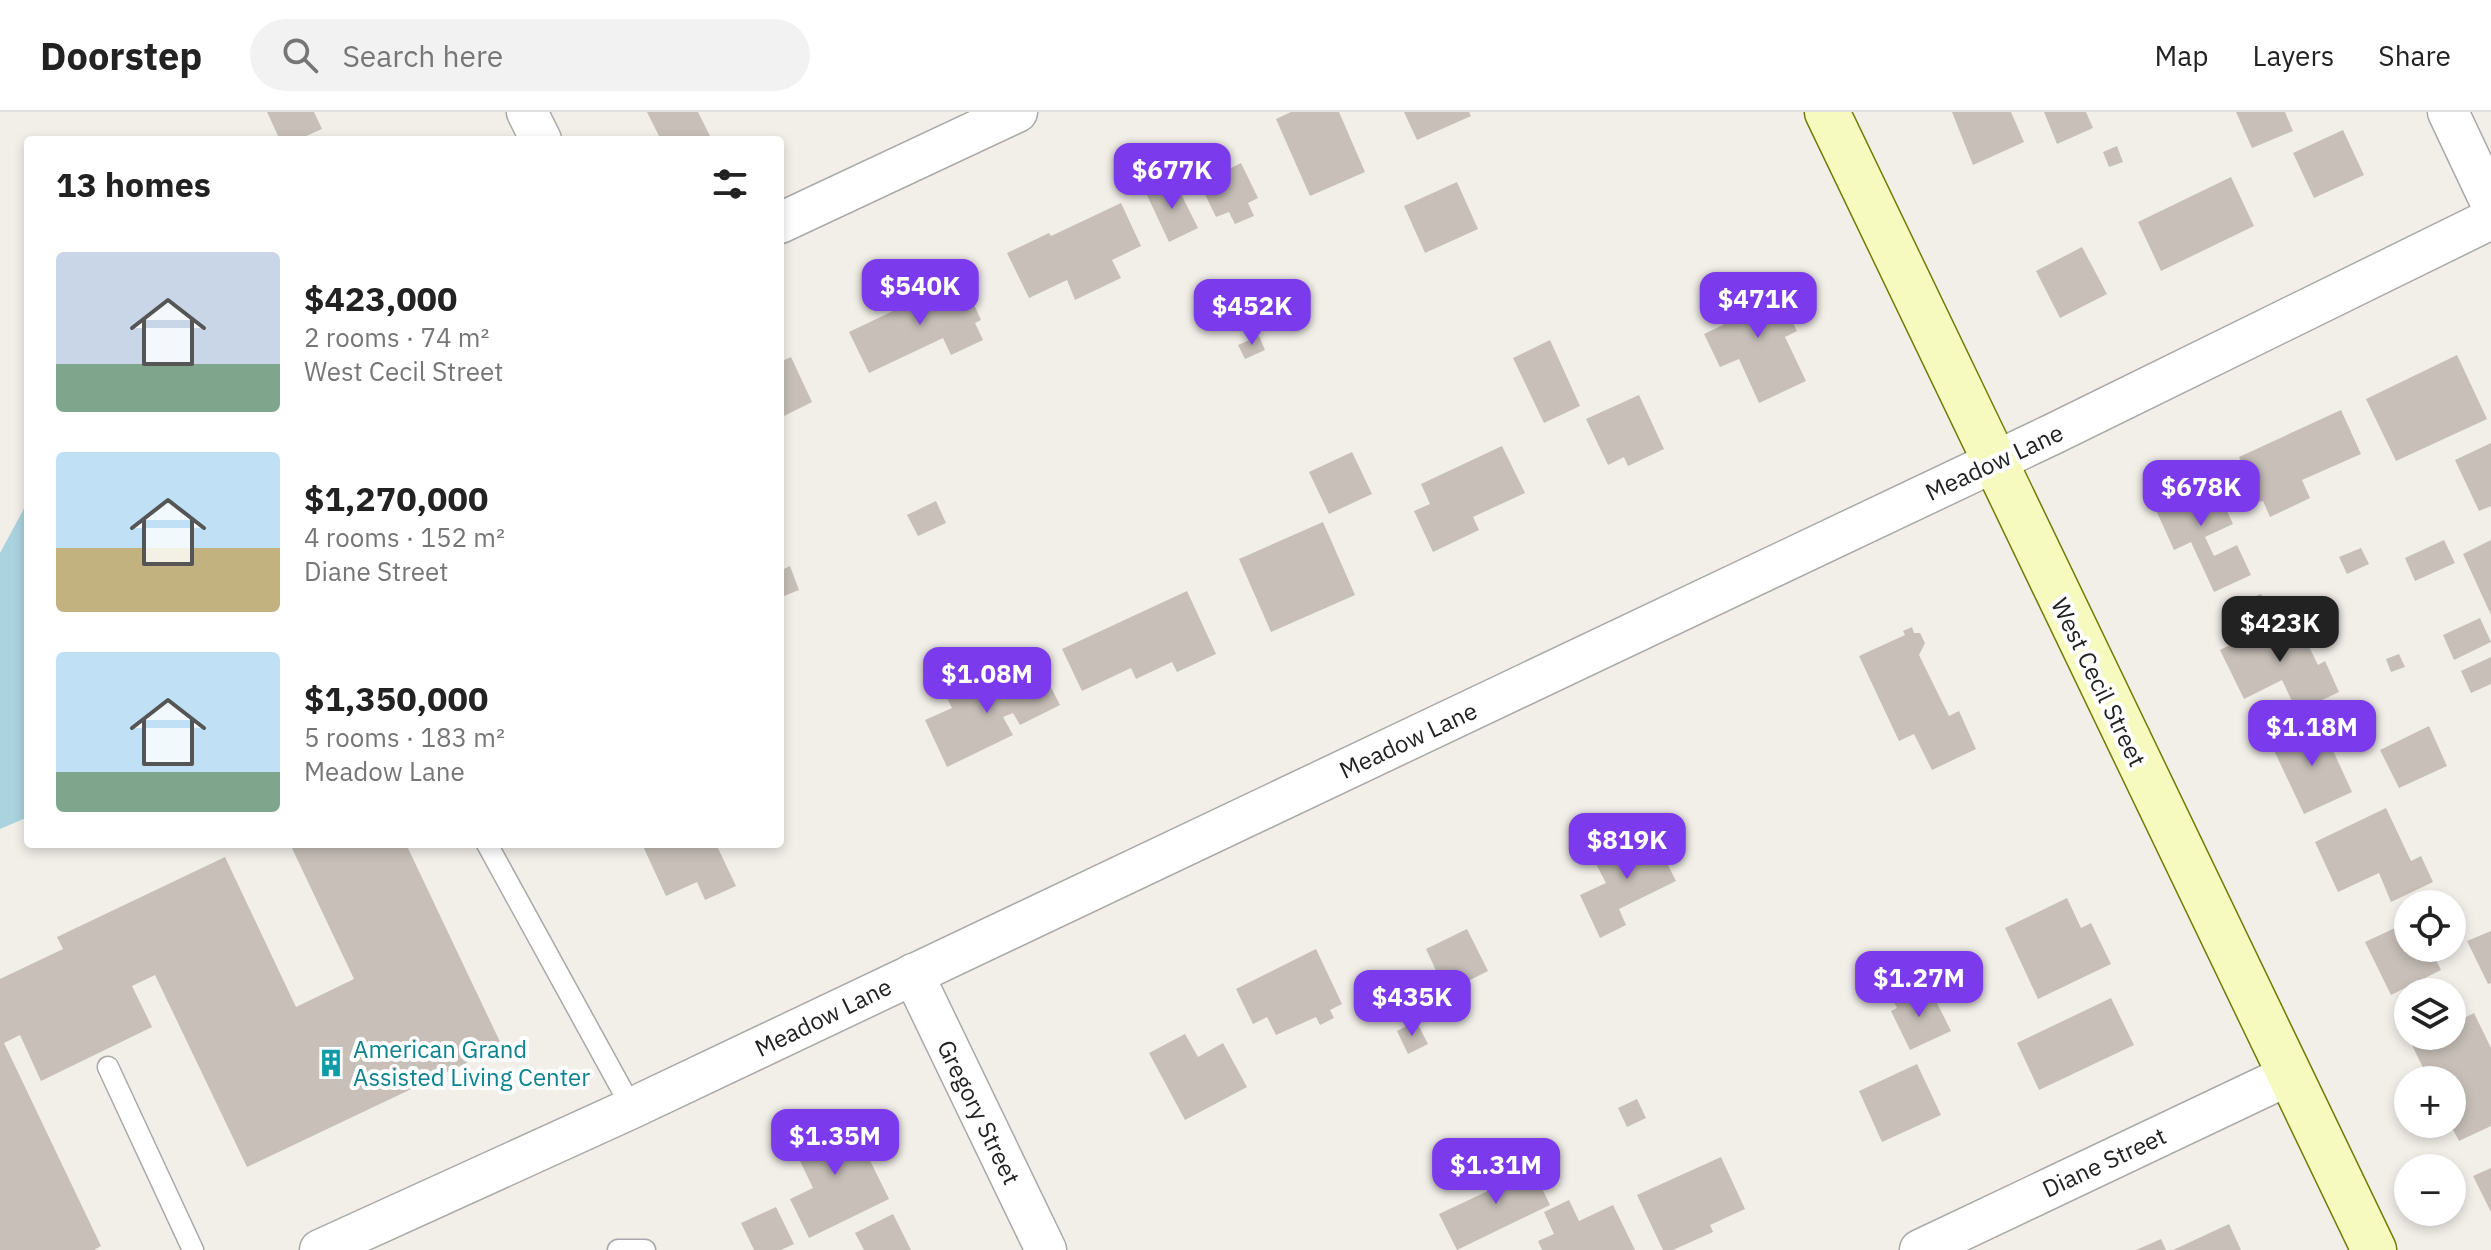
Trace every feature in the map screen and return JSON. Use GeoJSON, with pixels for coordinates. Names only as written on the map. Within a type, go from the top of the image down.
{"type":"FeatureCollection","features":[{"type":"Feature","properties":{"kind":"main road","name":"West Cecil Street"},"geometry":{"type":"LineString","coordinates":[[1827,112],[2374,1250]]}},
{"type":"Feature","properties":{"kind":"street"},"geometry":{"type":"LineString","coordinates":[[527,112],[539,136]]}},
{"type":"Feature","properties":{"kind":"street"},"geometry":{"type":"LineString","coordinates":[[784,221],[1017,112]]}},
{"type":"Feature","properties":{"kind":"street"},"geometry":{"type":"LineString","coordinates":[[2448,112],[2491,203]]}},
{"type":"Feature","properties":{"kind":"street","name":"Meadow Lane"},"geometry":{"type":"LineString","coordinates":[[320,1250],[632,1108],[1994,462],[2491,219]]}},
{"type":"Feature","properties":{"kind":"street","name":"Gregory Street"},"geometry":{"type":"LineString","coordinates":[[913,974],[1046,1250]]}},
{"type":"Feature","properties":{"kind":"street","name":"Diane Street"},"geometry":{"type":"LineString","coordinates":[[1920,1250],[2289,1075]]}},
{"type":"Feature","properties":{"kind":"lane"},"geometry":{"type":"LineString","coordinates":[[489,848],[632,1108]]}},
{"type":"Feature","properties":{"kind":"lane"},"geometry":{"type":"LineString","coordinates":[[108,1067],[193,1250]]}},
{"type":"Feature","properties":{"kind":"lane"},"geometry":{"type":"LineString","coordinates":[[618,1250],[645,1250]]}},
{"type":"Feature","properties":{"kind":"water"},"geometry":{"type":"Polygon","coordinates":[[[24,508],[24,819],[0,829],[0,553],[24,508]]]}},
{"type":"Feature","properties":{"kind":"building"},"geometry":{"type":"Polygon","coordinates":[[[267,112],[314,112],[322,129],[306,136],[278,136],[267,112]]]}},
{"type":"Feature","properties":{"kind":"building"},"geometry":{"type":"Polygon","coordinates":[[[647,112],[698,112],[710,136],[659,136],[647,112]]]}},
{"type":"Feature","properties":{"kind":"building"},"geometry":{"type":"Polygon","coordinates":[[[1291,112],[1339,112],[1365,172],[1310,196],[1276,119],[1291,112]]]}},
{"type":"Feature","properties":{"kind":"building"},"geometry":{"type":"Polygon","coordinates":[[[1404,112],[1469,112],[1471,116],[1417,140],[1404,112]]]}},
{"type":"Feature","properties":{"kind":"building"},"geometry":{"type":"Polygon","coordinates":[[[1952,112],[2011,112],[2024,142],[1973,165],[1952,112]]]}},
{"type":"Feature","properties":{"kind":"building"},"geometry":{"type":"Polygon","coordinates":[[[2044,112],[2086,112],[2093,128],[2057,144],[2044,112]]]}},
{"type":"Feature","properties":{"kind":"building"},"geometry":{"type":"Polygon","coordinates":[[[2236,112],[2285,112],[2293,131],[2252,148],[2236,112]]]}},
{"type":"Feature","properties":{"kind":"building"},"geometry":{"type":"Polygon","coordinates":[[[2343,130],[2364,175],[2314,198],[2293,153],[2343,130]]]}},
{"type":"Feature","properties":{"kind":"building"},"geometry":{"type":"Polygon","coordinates":[[[2117,146],[2123,162],[2109,167],[2103,152],[2117,146]]]}},
{"type":"Feature","properties":{"kind":"building"},"geometry":{"type":"Polygon","coordinates":[[[1241,163],[1258,198],[1248,203],[1254,216],[1235,224],[1229,212],[1216,217],[1200,184],[1241,163]]]}},
{"type":"Feature","properties":{"kind":"building"},"geometry":{"type":"Polygon","coordinates":[[[2231,177],[2254,226],[2161,271],[2138,222],[2231,177]]]}},
{"type":"Feature","properties":{"kind":"building"},"geometry":{"type":"Polygon","coordinates":[[[1174,180],[1198,228],[1169,242],[1146,193],[1174,180]]]}},
{"type":"Feature","properties":{"kind":"building"},"geometry":{"type":"Polygon","coordinates":[[[1457,182],[1478,229],[1425,253],[1404,206],[1457,182]]]}},
{"type":"Feature","properties":{"kind":"building"},"geometry":{"type":"Polygon","coordinates":[[[1121,203],[1141,246],[1112,260],[1121,278],[1075,300],[1067,280],[1029,298],[1007,253],[1121,203]]]}},
{"type":"Feature","properties":{"kind":"building"},"geometry":{"type":"Polygon","coordinates":[[[2082,247],[2107,294],[2060,318],[2036,271],[2082,247]]]}},
{"type":"Feature","properties":{"kind":"building"},"geometry":{"type":"Polygon","coordinates":[[[962,278],[981,320],[975,323],[983,340],[951,355],[943,338],[869,373],[849,332],[962,278]]]}},
{"type":"Feature","properties":{"kind":"building"},"geometry":{"type":"Polygon","coordinates":[[[1772,279],[1797,331],[1785,337],[1806,381],[1759,403],[1739,359],[1720,367],[1704,334],[1723,325],[1714,305],[1772,279]]]}},
{"type":"Feature","properties":{"kind":"building"},"geometry":{"type":"Polygon","coordinates":[[[1259,336],[1265,350],[1245,359],[1238,345],[1259,336]]]}},
{"type":"Feature","properties":{"kind":"building"},"geometry":{"type":"Polygon","coordinates":[[[1550,340],[1580,406],[1544,423],[1513,358],[1550,340]]]}},
{"type":"Feature","properties":{"kind":"building"},"geometry":{"type":"Polygon","coordinates":[[[2457,355],[2487,419],[2396,461],[2366,399],[2457,355]]]}},
{"type":"Feature","properties":{"kind":"building"},"geometry":{"type":"Polygon","coordinates":[[[791,357],[812,402],[784,416],[784,360],[791,357]]]}},
{"type":"Feature","properties":{"kind":"building"},"geometry":{"type":"Polygon","coordinates":[[[1639,395],[1664,449],[1628,466],[1624,457],[1608,465],[1586,419],[1639,395]]]}},
{"type":"Feature","properties":{"kind":"building"},"geometry":{"type":"Polygon","coordinates":[[[2341,410],[2361,454],[2302,480],[2310,498],[2270,517],[2263,501],[2259,502],[2239,457],[2341,410]]]}},
{"type":"Feature","properties":{"kind":"building"},"geometry":{"type":"Polygon","coordinates":[[[2491,443],[2491,506],[2479,511],[2455,460],[2491,443]]]}},
{"type":"Feature","properties":{"kind":"building"},"geometry":{"type":"Polygon","coordinates":[[[1502,446],[1525,493],[1473,517],[1479,530],[1433,552],[1414,511],[1430,504],[1421,484],[1502,446]]]}},
{"type":"Feature","properties":{"kind":"building"},"geometry":{"type":"Polygon","coordinates":[[[1352,452],[1372,494],[1329,514],[1309,472],[1352,452]]]}},
{"type":"Feature","properties":{"kind":"building"},"geometry":{"type":"Polygon","coordinates":[[[2209,472],[2233,524],[2205,537],[2214,556],[2237,545],[2251,575],[2214,592],[2191,542],[2174,550],[2151,499],[2209,472]]]}},
{"type":"Feature","properties":{"kind":"building"},"geometry":{"type":"Polygon","coordinates":[[[936,501],[946,523],[918,536],[907,515],[936,501]]]}},
{"type":"Feature","properties":{"kind":"building"},"geometry":{"type":"Polygon","coordinates":[[[1323,522],[1355,595],[1271,632],[1239,559],[1323,522]]]}},
{"type":"Feature","properties":{"kind":"building"},"geometry":{"type":"Polygon","coordinates":[[[2444,540],[2455,563],[2415,581],[2405,558],[2444,540]]]}},
{"type":"Feature","properties":{"kind":"building"},"geometry":{"type":"Polygon","coordinates":[[[2491,540],[2491,615],[2463,554],[2491,540]]]}},
{"type":"Feature","properties":{"kind":"building"},"geometry":{"type":"Polygon","coordinates":[[[2361,548],[2369,564],[2347,574],[2339,557],[2361,548]]]}},
{"type":"Feature","properties":{"kind":"building"},"geometry":{"type":"Polygon","coordinates":[[[790,566],[799,590],[784,596],[784,569],[790,566]]]}},
{"type":"Feature","properties":{"kind":"building"},"geometry":{"type":"Polygon","coordinates":[[[1187,591],[1216,654],[1177,672],[1172,662],[1136,679],[1131,668],[1082,691],[1062,649],[1187,591]]]}},
{"type":"Feature","properties":{"kind":"building"},"geometry":{"type":"Polygon","coordinates":[[[2261,594],[2267,606],[2254,612],[2248,599],[2261,594]]]}},
{"type":"Feature","properties":{"kind":"building"},"geometry":{"type":"Polygon","coordinates":[[[2293,614],[2318,665],[2325,661],[2339,692],[2297,712],[2282,680],[2244,699],[2220,650],[2293,614]]]}},
{"type":"Feature","properties":{"kind":"building"},"geometry":{"type":"Polygon","coordinates":[[[2480,618],[2491,642],[2454,660],[2443,635],[2480,618]]]}},
{"type":"Feature","properties":{"kind":"building"},"geometry":{"type":"Polygon","coordinates":[[[1912,627],[1914,633],[1920,633],[1925,643],[1919,655],[1949,716],[1959,711],[1976,749],[1932,770],[1914,734],[1899,741],[1859,656],[1905,635],[1903,631],[1912,627]]]}},
{"type":"Feature","properties":{"kind":"building"},"geometry":{"type":"Polygon","coordinates":[[[2399,654],[2405,667],[2391,672],[2386,659],[2399,654]]]}},
{"type":"Feature","properties":{"kind":"building"},"geometry":{"type":"Polygon","coordinates":[[[2491,657],[2491,684],[2471,693],[2461,671],[2491,657]]]}},
{"type":"Feature","properties":{"kind":"building"},"geometry":{"type":"Polygon","coordinates":[[[1041,668],[1060,705],[1020,725],[1013,713],[1003,717],[1013,735],[947,767],[925,720],[952,708],[943,690],[971,677],[979,695],[988,691],[991,696],[1003,690],[1002,687],[1041,668]]]}},
{"type":"Feature","properties":{"kind":"building"},"geometry":{"type":"Polygon","coordinates":[[[2320,722],[2352,792],[2304,814],[2271,744],[2320,722]]]}},
{"type":"Feature","properties":{"kind":"building"},"geometry":{"type":"Polygon","coordinates":[[[2429,726],[2447,766],[2399,788],[2380,750],[2429,726]]]}},
{"type":"Feature","properties":{"kind":"building"},"geometry":{"type":"Polygon","coordinates":[[[2386,808],[2411,861],[2421,856],[2433,882],[2416,890],[2394,890],[2394,901],[2391,902],[2379,873],[2338,892],[2315,842],[2386,808]]]}},
{"type":"Feature","properties":{"kind":"building"},"geometry":{"type":"Polygon","coordinates":[[[1632,833],[1636,841],[1652,833],[1676,881],[1619,909],[1626,925],[1600,938],[1580,895],[1606,883],[1596,864],[1621,852],[1615,841],[1632,833]]]}},
{"type":"Feature","properties":{"kind":"building","name":"American Grand Assisted Living Center"},"geometry":{"type":"Polygon","coordinates":[[[292,848],[408,848],[502,1046],[247,1167],[155,975],[132,986],[152,1027],[41,1081],[20,1035],[4,1043],[101,1246],[94,1250],[0,1250],[0,979],[63,949],[57,937],[225,857],[296,1007],[354,979],[292,848]]]}},
{"type":"Feature","properties":{"kind":"building"},"geometry":{"type":"Polygon","coordinates":[[[644,848],[718,848],[736,886],[705,900],[697,882],[666,896],[644,848]]]}},
{"type":"Feature","properties":{"kind":"building"},"geometry":{"type":"Polygon","coordinates":[[[2067,898],[2081,928],[2091,923],[2111,964],[2038,999],[2005,928],[2067,898]]]}},
{"type":"Feature","properties":{"kind":"building"},"geometry":{"type":"Polygon","coordinates":[[[1467,929],[1488,971],[1446,992],[1426,949],[1467,929]]]}},
{"type":"Feature","properties":{"kind":"building"},"geometry":{"type":"Polygon","coordinates":[[[2394,929],[2394,962],[2437,962],[2441,970],[2425,978],[2394,978],[2394,994],[2391,995],[2365,942],[2394,929]]]}},
{"type":"Feature","properties":{"kind":"building"},"geometry":{"type":"Polygon","coordinates":[[[2491,931],[2491,983],[2488,984],[2467,941],[2491,931]]]}},
{"type":"Feature","properties":{"kind":"building"},"geometry":{"type":"Polygon","coordinates":[[[1316,949],[1342,1004],[1330,1010],[1334,1018],[1320,1025],[1316,1017],[1276,1035],[1267,1017],[1253,1024],[1236,989],[1316,949]]]}},
{"type":"Feature","properties":{"kind":"building"},"geometry":{"type":"Polygon","coordinates":[[[1915,989],[1919,997],[1931,991],[1951,1031],[1910,1050],[1891,1011],[1897,1008],[1893,1000],[1915,989]]]}},
{"type":"Feature","properties":{"kind":"building"},"geometry":{"type":"Polygon","coordinates":[[[2111,998],[2134,1045],[2039,1090],[2017,1043],[2111,998]]]}},
{"type":"Feature","properties":{"kind":"building"},"geometry":{"type":"Polygon","coordinates":[[[2474,1013],[2491,1048],[2491,1126],[2466,1138],[2466,1066],[2422,1066],[2414,1050],[2466,1050],[2466,1017],[2474,1013]]]}},
{"type":"Feature","properties":{"kind":"building"},"geometry":{"type":"Polygon","coordinates":[[[1416,1021],[1428,1044],[1408,1054],[1397,1031],[1416,1021]]]}},
{"type":"Feature","properties":{"kind":"building"},"geometry":{"type":"Polygon","coordinates":[[[1185,1034],[1198,1057],[1223,1043],[1247,1087],[1185,1120],[1149,1053],[1185,1034]]]}},
{"type":"Feature","properties":{"kind":"building"},"geometry":{"type":"Polygon","coordinates":[[[1917,1064],[1941,1115],[1882,1142],[1859,1091],[1917,1064]]]}},
{"type":"Feature","properties":{"kind":"building"},"geometry":{"type":"Polygon","coordinates":[[[1637,1099],[1646,1118],[1627,1127],[1618,1108],[1637,1099]]]}},
{"type":"Feature","properties":{"kind":"building"},"geometry":{"type":"Polygon","coordinates":[[[847,1114],[889,1199],[809,1238],[790,1199],[813,1188],[791,1142],[847,1114]]]}},
{"type":"Feature","properties":{"kind":"building"},"geometry":{"type":"Polygon","coordinates":[[[1721,1157],[1745,1209],[1710,1225],[1713,1232],[1673,1250],[1663,1250],[1637,1195],[1721,1157]]]}},
{"type":"Feature","properties":{"kind":"building"},"geometry":{"type":"Polygon","coordinates":[[[1528,1159],[1550,1205],[1457,1250],[1439,1214],[1488,1191],[1483,1181],[1528,1159]]]}},
{"type":"Feature","properties":{"kind":"building"},"geometry":{"type":"Polygon","coordinates":[[[2491,1168],[2491,1212],[2473,1176],[2491,1168]]]}},
{"type":"Feature","properties":{"kind":"building"},"geometry":{"type":"Polygon","coordinates":[[[1569,1200],[1579,1221],[1613,1205],[1635,1250],[1542,1250],[1538,1241],[1554,1234],[1544,1212],[1569,1200]]]}},
{"type":"Feature","properties":{"kind":"building"},"geometry":{"type":"Polygon","coordinates":[[[776,1207],[794,1244],[781,1250],[754,1250],[741,1223],[776,1207]]]}},
{"type":"Feature","properties":{"kind":"building"},"geometry":{"type":"Polygon","coordinates":[[[893,1214],[911,1250],[864,1250],[855,1233],[893,1214]]]}},
{"type":"Feature","properties":{"kind":"building"},"geometry":{"type":"Polygon","coordinates":[[[2229,1224],[2241,1250],[2173,1250],[2229,1224]]]}},
{"type":"Feature","properties":{"kind":"building"},"geometry":{"type":"Polygon","coordinates":[[[2161,1239],[2166,1250],[2136,1250],[2161,1239]]]}},
{"type":"Feature","properties":{"kind":"place","name":"American Grand Assisted Living Center"},"geometry":{"type":"Point","coordinates":[331,1063]}}]}
